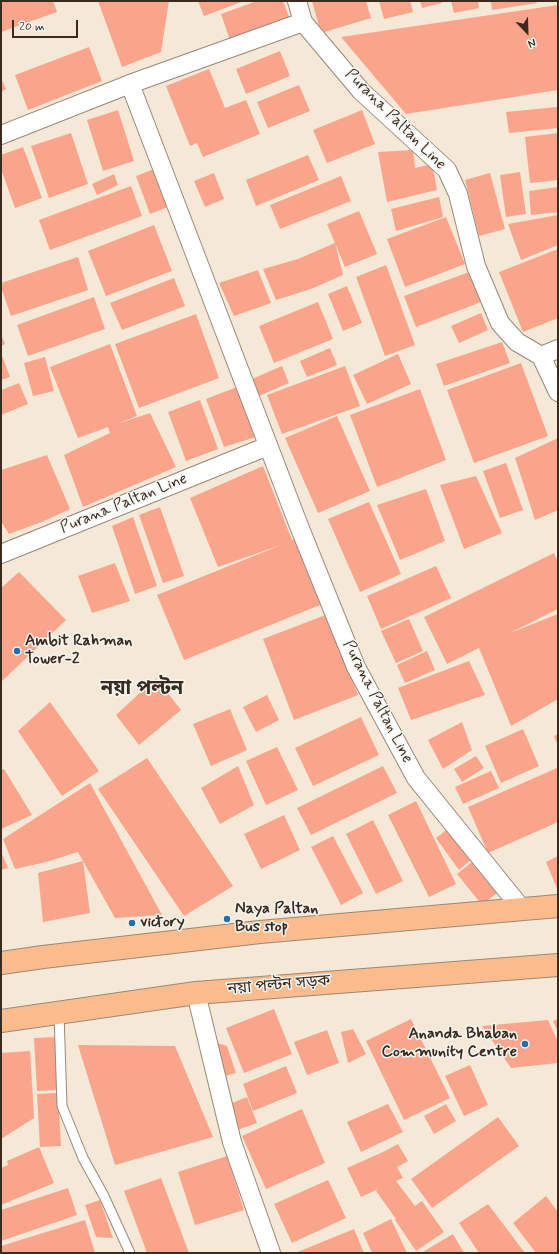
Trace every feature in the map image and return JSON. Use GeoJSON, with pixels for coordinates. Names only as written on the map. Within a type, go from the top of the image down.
{"type":"FeatureCollection","features":[{"type":"Feature","properties":{"kind":"main road"},"geometry":{"type":"LineString","coordinates":[[1,963],[260,932],[558,906]]}},
{"type":"Feature","properties":{"kind":"main road","name":"নয়া পল্টন সড়ক"},"geometry":{"type":"LineString","coordinates":[[1,1020],[196,993],[558,965]]}},
{"type":"Feature","properties":{"kind":"street","name":"Purana Paltan Line"},"geometry":{"type":"LineString","coordinates":[[297,1],[303,22],[361,90],[447,170],[458,194],[476,266],[500,323],[517,342],[541,356]]}},
{"type":"Feature","properties":{"kind":"street"},"geometry":{"type":"LineString","coordinates":[[1,135],[130,84],[303,22]]}},
{"type":"Feature","properties":{"kind":"street","name":"Purana Paltan Line"},"geometry":{"type":"LineString","coordinates":[[130,84],[268,446],[356,667],[416,778],[522,909]]}},
{"type":"Feature","properties":{"kind":"street"},"geometry":{"type":"LineString","coordinates":[[558,349],[541,356],[558,392]]}},
{"type":"Feature","properties":{"kind":"street","name":"Purana Paltan Line"},"geometry":{"type":"LineString","coordinates":[[1,554],[268,446]]}},
{"type":"Feature","properties":{"kind":"street"},"geometry":{"type":"LineString","coordinates":[[196,993],[232,1142],[271,1253]]}},
{"type":"Feature","properties":{"kind":"lane"},"geometry":{"type":"LineString","coordinates":[[59,1011],[62,1106],[83,1158],[104,1196],[130,1253]]}},
{"type":"Feature","properties":{"kind":"building"},"geometry":{"type":"Polygon","coordinates":[[[6,1],[53,1],[57,12],[1,32],[1,3],[6,1]]]}},
{"type":"Feature","properties":{"kind":"building"},"geometry":{"type":"Polygon","coordinates":[[[98,1],[169,1],[161,52],[122,67],[98,1]]]}},
{"type":"Feature","properties":{"kind":"building"},"geometry":{"type":"Polygon","coordinates":[[[198,1],[244,1],[204,16],[198,1]]]}},
{"type":"Feature","properties":{"kind":"building"},"geometry":{"type":"Polygon","coordinates":[[[257,1],[283,1],[291,22],[231,43],[221,14],[257,1]]]}},
{"type":"Feature","properties":{"kind":"building"},"geometry":{"type":"Polygon","coordinates":[[[312,1],[366,1],[371,18],[321,33],[312,1]]]}},
{"type":"Feature","properties":{"kind":"building"},"geometry":{"type":"Polygon","coordinates":[[[379,1],[410,1],[413,12],[384,19],[379,1]]]}},
{"type":"Feature","properties":{"kind":"building"},"geometry":{"type":"Polygon","coordinates":[[[420,1],[442,1],[442,3],[422,8],[420,1]]]}},
{"type":"Feature","properties":{"kind":"building"},"geometry":{"type":"Polygon","coordinates":[[[451,1],[478,1],[479,8],[454,13],[451,1]]]}},
{"type":"Feature","properties":{"kind":"building"},"geometry":{"type":"Polygon","coordinates":[[[491,1],[536,1],[537,3],[492,10],[491,1]]]}},
{"type":"Feature","properties":{"kind":"building"},"geometry":{"type":"Polygon","coordinates":[[[558,5],[558,90],[406,114],[341,37],[558,5]]]}},
{"type":"Feature","properties":{"kind":"building"},"geometry":{"type":"Polygon","coordinates":[[[89,47],[102,81],[28,110],[15,75],[89,47]]]}},
{"type":"Feature","properties":{"kind":"building"},"geometry":{"type":"Polygon","coordinates":[[[280,51],[290,76],[246,94],[236,69],[280,51]]]}},
{"type":"Feature","properties":{"kind":"building"},"geometry":{"type":"Polygon","coordinates":[[[209,69],[225,108],[246,100],[260,134],[203,157],[197,143],[190,146],[166,86],[209,69]]]}},
{"type":"Feature","properties":{"kind":"building"},"geometry":{"type":"Polygon","coordinates":[[[1,78],[6,89],[1,92],[1,78]]]}},
{"type":"Feature","properties":{"kind":"building"},"geometry":{"type":"Polygon","coordinates":[[[299,85],[310,111],[268,128],[257,102],[299,85]]]}},
{"type":"Feature","properties":{"kind":"building"},"geometry":{"type":"Polygon","coordinates":[[[557,107],[558,128],[509,133],[506,112],[557,107]]]}},
{"type":"Feature","properties":{"kind":"building"},"geometry":{"type":"Polygon","coordinates":[[[118,110],[134,161],[103,171],[87,120],[118,110]]]}},
{"type":"Feature","properties":{"kind":"building"},"geometry":{"type":"Polygon","coordinates":[[[362,110],[375,144],[327,163],[313,130],[362,110]]]}},
{"type":"Feature","properties":{"kind":"building"},"geometry":{"type":"Polygon","coordinates":[[[71,133],[88,184],[49,198],[31,146],[71,133]]]}},
{"type":"Feature","properties":{"kind":"building"},"geometry":{"type":"Polygon","coordinates":[[[558,133],[558,180],[530,183],[525,137],[558,133]]]}},
{"type":"Feature","properties":{"kind":"building"},"geometry":{"type":"Polygon","coordinates":[[[23,147],[42,198],[15,208],[1,169],[1,155],[23,147]]]}},
{"type":"Feature","properties":{"kind":"building"},"geometry":{"type":"Polygon","coordinates":[[[413,150],[415,168],[432,164],[437,190],[387,202],[378,152],[413,150]]]}},
{"type":"Feature","properties":{"kind":"building"},"geometry":{"type":"Polygon","coordinates":[[[308,155],[319,180],[256,206],[246,180],[308,155]]]}},
{"type":"Feature","properties":{"kind":"building"},"geometry":{"type":"Polygon","coordinates":[[[154,169],[168,207],[150,214],[136,176],[154,169]]]}},
{"type":"Feature","properties":{"kind":"building"},"geometry":{"type":"Polygon","coordinates":[[[520,172],[526,214],[506,217],[500,175],[520,172]]]}},
{"type":"Feature","properties":{"kind":"building"},"geometry":{"type":"Polygon","coordinates":[[[214,173],[224,199],[205,207],[194,181],[214,173]]]}},
{"type":"Feature","properties":{"kind":"building"},"geometry":{"type":"Polygon","coordinates":[[[490,173],[505,229],[479,236],[465,180],[490,173]]]}},
{"type":"Feature","properties":{"kind":"building"},"geometry":{"type":"Polygon","coordinates":[[[114,174],[118,185],[97,195],[92,184],[114,174]]]}},
{"type":"Feature","properties":{"kind":"building"},"geometry":{"type":"Polygon","coordinates":[[[341,176],[351,201],[280,229],[270,205],[341,176]]]}},
{"type":"Feature","properties":{"kind":"building"},"geometry":{"type":"Polygon","coordinates":[[[131,186],[142,216],[50,250],[39,220],[131,186]]]}},
{"type":"Feature","properties":{"kind":"building"},"geometry":{"type":"Polygon","coordinates":[[[558,187],[558,212],[531,215],[529,191],[558,187]]]}},
{"type":"Feature","properties":{"kind":"building"},"geometry":{"type":"Polygon","coordinates":[[[439,197],[443,217],[396,231],[391,209],[439,197]]]}},
{"type":"Feature","properties":{"kind":"building"},"geometry":{"type":"Polygon","coordinates":[[[359,211],[377,254],[345,267],[327,224],[359,211]]]}},
{"type":"Feature","properties":{"kind":"building"},"geometry":{"type":"Polygon","coordinates":[[[558,215],[558,245],[521,260],[508,224],[558,215]]]}},
{"type":"Feature","properties":{"kind":"building"},"geometry":{"type":"Polygon","coordinates":[[[446,217],[465,264],[405,287],[387,239],[446,217]]]}},
{"type":"Feature","properties":{"kind":"building"},"geometry":{"type":"Polygon","coordinates":[[[154,225],[172,271],[106,296],[88,251],[154,225]]]}},
{"type":"Feature","properties":{"kind":"building"},"geometry":{"type":"Polygon","coordinates":[[[335,243],[343,275],[311,289],[276,300],[263,269],[298,259],[335,243]]]}},
{"type":"Feature","properties":{"kind":"building"},"geometry":{"type":"Polygon","coordinates":[[[558,249],[558,318],[523,332],[499,272],[558,249]]]}},
{"type":"Feature","properties":{"kind":"building"},"geometry":{"type":"Polygon","coordinates":[[[78,257],[88,290],[11,316],[1,283],[78,257]]]}},
{"type":"Feature","properties":{"kind":"building"},"geometry":{"type":"Polygon","coordinates":[[[386,265],[415,345],[385,356],[356,277],[386,265]]]}},
{"type":"Feature","properties":{"kind":"building"},"geometry":{"type":"Polygon","coordinates":[[[258,270],[271,303],[234,316],[219,283],[258,270]]]}},
{"type":"Feature","properties":{"kind":"building"},"geometry":{"type":"Polygon","coordinates":[[[469,272],[481,302],[416,327],[404,296],[469,272]]]}},
{"type":"Feature","properties":{"kind":"building"},"geometry":{"type":"Polygon","coordinates":[[[174,278],[185,306],[122,330],[110,303],[174,278]]]}},
{"type":"Feature","properties":{"kind":"building"},"geometry":{"type":"Polygon","coordinates":[[[347,286],[362,323],[343,331],[328,294],[347,286]]]}},
{"type":"Feature","properties":{"kind":"building"},"geometry":{"type":"Polygon","coordinates":[[[94,297],[105,329],[28,356],[17,325],[94,297]]]}},
{"type":"Feature","properties":{"kind":"building"},"geometry":{"type":"Polygon","coordinates":[[[318,302],[333,339],[274,363],[259,326],[318,302]]]}},
{"type":"Feature","properties":{"kind":"building"},"geometry":{"type":"Polygon","coordinates":[[[481,313],[488,330],[459,343],[451,326],[481,313]]]}},
{"type":"Feature","properties":{"kind":"building"},"geometry":{"type":"Polygon","coordinates":[[[196,314],[219,378],[139,408],[115,344],[196,314]]]}},
{"type":"Feature","properties":{"kind":"building"},"geometry":{"type":"Polygon","coordinates":[[[1,334],[5,344],[1,346],[1,334]]]}},
{"type":"Feature","properties":{"kind":"building"},"geometry":{"type":"Polygon","coordinates":[[[502,342],[510,363],[444,386],[436,364],[502,342]]]}},
{"type":"Feature","properties":{"kind":"building"},"geometry":{"type":"Polygon","coordinates":[[[110,344],[137,416],[117,424],[150,413],[176,467],[83,507],[64,455],[110,433],[108,427],[78,438],[50,367],[110,344]]]}},
{"type":"Feature","properties":{"kind":"building"},"geometry":{"type":"Polygon","coordinates":[[[330,348],[337,365],[307,377],[300,361],[330,348]]]}},
{"type":"Feature","properties":{"kind":"building"},"geometry":{"type":"Polygon","coordinates":[[[1,353],[10,377],[1,380],[1,353]]]}},
{"type":"Feature","properties":{"kind":"building"},"geometry":{"type":"Polygon","coordinates":[[[398,354],[411,384],[367,404],[353,375],[398,354]]]}},
{"type":"Feature","properties":{"kind":"building"},"geometry":{"type":"Polygon","coordinates":[[[45,357],[54,391],[33,396],[24,363],[45,357]]]}},
{"type":"Feature","properties":{"kind":"building"},"geometry":{"type":"Polygon","coordinates":[[[521,363],[548,436],[474,463],[447,390],[521,363]]]}},
{"type":"Feature","properties":{"kind":"building"},"geometry":{"type":"Polygon","coordinates":[[[282,366],[289,383],[259,396],[252,379],[282,366]]]}},
{"type":"Feature","properties":{"kind":"building"},"geometry":{"type":"Polygon","coordinates":[[[345,366],[360,406],[282,434],[267,395],[345,366]]]}},
{"type":"Feature","properties":{"kind":"building"},"geometry":{"type":"Polygon","coordinates":[[[19,383],[28,404],[1,415],[1,390],[19,383]]]}},
{"type":"Feature","properties":{"kind":"building"},"geometry":{"type":"Polygon","coordinates":[[[237,387],[256,437],[224,447],[206,399],[237,387]]]}},
{"type":"Feature","properties":{"kind":"building"},"geometry":{"type":"Polygon","coordinates":[[[420,389],[446,460],[377,487],[350,415],[420,389]]]}},
{"type":"Feature","properties":{"kind":"building"},"geometry":{"type":"Polygon","coordinates":[[[200,400],[218,449],[186,461],[168,412],[200,400]]]}},
{"type":"Feature","properties":{"kind":"building"},"geometry":{"type":"Polygon","coordinates":[[[337,416],[370,491],[318,513],[285,438],[337,416]]]}},
{"type":"Feature","properties":{"kind":"building"},"geometry":{"type":"Polygon","coordinates":[[[558,438],[558,510],[535,520],[515,458],[558,438]]]}},
{"type":"Feature","properties":{"kind":"building"},"geometry":{"type":"Polygon","coordinates":[[[47,455],[70,509],[44,521],[9,534],[1,523],[1,470],[47,455]]]}},
{"type":"Feature","properties":{"kind":"building"},"geometry":{"type":"Polygon","coordinates":[[[506,463],[523,510],[500,518],[483,471],[506,463]]]}},
{"type":"Feature","properties":{"kind":"building"},"geometry":{"type":"Polygon","coordinates":[[[263,466],[292,540],[299,538],[325,603],[184,660],[157,595],[281,545],[218,567],[190,498],[263,466]]]}},
{"type":"Feature","properties":{"kind":"building"},"geometry":{"type":"Polygon","coordinates":[[[476,476],[502,533],[464,549],[440,485],[476,476]]]}},
{"type":"Feature","properties":{"kind":"building"},"geometry":{"type":"Polygon","coordinates":[[[426,489],[445,541],[400,560],[377,505],[426,489]]]}},
{"type":"Feature","properties":{"kind":"building"},"geometry":{"type":"Polygon","coordinates":[[[369,502],[401,574],[360,592],[328,519],[369,502]]]}},
{"type":"Feature","properties":{"kind":"building"},"geometry":{"type":"Polygon","coordinates":[[[160,507],[184,576],[163,583],[139,515],[160,507]]]}},
{"type":"Feature","properties":{"kind":"building"},"geometry":{"type":"Polygon","coordinates":[[[133,517],[157,586],[135,594],[112,526],[133,517]]]}},
{"type":"Feature","properties":{"kind":"building"},"geometry":{"type":"Polygon","coordinates":[[[554,553],[558,562],[558,609],[510,633],[558,614],[558,699],[511,726],[479,648],[447,664],[424,617],[554,553]]]}},
{"type":"Feature","properties":{"kind":"building"},"geometry":{"type":"Polygon","coordinates":[[[115,563],[130,601],[92,613],[78,576],[115,563]]]}},
{"type":"Feature","properties":{"kind":"building"},"geometry":{"type":"Polygon","coordinates":[[[436,566],[451,598],[381,629],[367,596],[436,566]]]}},
{"type":"Feature","properties":{"kind":"building","name":"Ambit Rahman Tower-2"},"geometry":{"type":"Polygon","coordinates":[[[19,572],[66,620],[1,682],[1,588],[19,572]]]}},
{"type":"Feature","properties":{"kind":"building"},"geometry":{"type":"Polygon","coordinates":[[[328,614],[358,695],[294,720],[263,639],[328,614]]]}},
{"type":"Feature","properties":{"kind":"building"},"geometry":{"type":"Polygon","coordinates":[[[409,619],[423,651],[396,663],[381,631],[409,619]]]}},
{"type":"Feature","properties":{"kind":"building"},"geometry":{"type":"Polygon","coordinates":[[[427,651],[435,670],[405,683],[397,665],[427,651]]]}},
{"type":"Feature","properties":{"kind":"building"},"geometry":{"type":"Polygon","coordinates":[[[469,661],[485,695],[411,720],[398,688],[469,661]]]}},
{"type":"Feature","properties":{"kind":"building"},"geometry":{"type":"Polygon","coordinates":[[[156,678],[181,710],[139,745],[116,715],[156,678]]]}},
{"type":"Feature","properties":{"kind":"building"},"geometry":{"type":"Polygon","coordinates":[[[267,695],[279,720],[256,732],[243,707],[267,695]]]}},
{"type":"Feature","properties":{"kind":"building"},"geometry":{"type":"Polygon","coordinates":[[[50,702],[99,771],[62,796],[18,731],[50,702]]]}},
{"type":"Feature","properties":{"kind":"building"},"geometry":{"type":"Polygon","coordinates":[[[230,709],[247,750],[211,766],[193,724],[230,709]]]}},
{"type":"Feature","properties":{"kind":"building"},"geometry":{"type":"Polygon","coordinates":[[[361,717],[379,755],[313,786],[295,748],[361,717]]]}},
{"type":"Feature","properties":{"kind":"building"},"geometry":{"type":"Polygon","coordinates":[[[462,722],[472,750],[443,769],[428,740],[462,722]]]}},
{"type":"Feature","properties":{"kind":"building"},"geometry":{"type":"Polygon","coordinates":[[[523,729],[539,766],[501,783],[485,746],[523,729]]]}},
{"type":"Feature","properties":{"kind":"building"},"geometry":{"type":"Polygon","coordinates":[[[558,734],[558,746],[554,736],[558,734]]]}},
{"type":"Feature","properties":{"kind":"building"},"geometry":{"type":"Polygon","coordinates":[[[277,747],[298,790],[266,805],[246,761],[277,747]]]}},
{"type":"Feature","properties":{"kind":"building"},"geometry":{"type":"Polygon","coordinates":[[[476,756],[484,768],[462,782],[454,769],[476,756]]]}},
{"type":"Feature","properties":{"kind":"building"},"geometry":{"type":"Polygon","coordinates":[[[147,758],[233,886],[184,916],[98,789],[147,758]]]}},
{"type":"Feature","properties":{"kind":"building"},"geometry":{"type":"Polygon","coordinates":[[[238,766],[254,805],[220,824],[201,788],[238,766]]]}},
{"type":"Feature","properties":{"kind":"building"},"geometry":{"type":"Polygon","coordinates":[[[383,766],[397,793],[311,835],[297,808],[383,766]]]}},
{"type":"Feature","properties":{"kind":"building"},"geometry":{"type":"Polygon","coordinates":[[[557,768],[558,822],[488,853],[468,807],[557,768]]]}},
{"type":"Feature","properties":{"kind":"building"},"geometry":{"type":"Polygon","coordinates":[[[4,769],[32,815],[1,829],[1,770],[4,769]]]}},
{"type":"Feature","properties":{"kind":"building"},"geometry":{"type":"Polygon","coordinates":[[[491,771],[499,788],[463,804],[455,787],[491,771]]]}},
{"type":"Feature","properties":{"kind":"building"},"geometry":{"type":"Polygon","coordinates":[[[90,783],[162,915],[115,918],[78,852],[46,862],[15,869],[3,839],[90,783]]]}},
{"type":"Feature","properties":{"kind":"building"},"geometry":{"type":"Polygon","coordinates":[[[416,801],[456,884],[429,897],[388,815],[416,801]]]}},
{"type":"Feature","properties":{"kind":"building"},"geometry":{"type":"Polygon","coordinates":[[[284,815],[300,850],[261,869],[244,834],[284,815]]]}},
{"type":"Feature","properties":{"kind":"building"},"geometry":{"type":"Polygon","coordinates":[[[373,820],[403,881],[376,894],[346,834],[373,820]]]}},
{"type":"Feature","properties":{"kind":"building"},"geometry":{"type":"Polygon","coordinates":[[[449,828],[473,858],[459,870],[436,838],[449,828]]]}},
{"type":"Feature","properties":{"kind":"building"},"geometry":{"type":"Polygon","coordinates":[[[333,836],[363,893],[341,905],[311,847],[333,836]]]}},
{"type":"Feature","properties":{"kind":"building"},"geometry":{"type":"Polygon","coordinates":[[[1,852],[8,868],[1,870],[1,852]]]}},
{"type":"Feature","properties":{"kind":"building"},"geometry":{"type":"Polygon","coordinates":[[[558,856],[558,891],[546,862],[558,856]]]}},
{"type":"Feature","properties":{"kind":"building"},"geometry":{"type":"Polygon","coordinates":[[[83,861],[90,913],[43,922],[38,873],[83,861]]]}},
{"type":"Feature","properties":{"kind":"building"},"geometry":{"type":"Polygon","coordinates":[[[472,862],[497,893],[482,905],[457,874],[472,862]]]}},
{"type":"Feature","properties":{"kind":"building"},"geometry":{"type":"Polygon","coordinates":[[[274,1009],[292,1054],[244,1073],[226,1028],[274,1009]]]}},
{"type":"Feature","properties":{"kind":"building"},"geometry":{"type":"Polygon","coordinates":[[[411,1019],[450,1098],[404,1120],[366,1041],[411,1019]]]}},
{"type":"Feature","properties":{"kind":"building"},"geometry":{"type":"Polygon","coordinates":[[[558,1019],[558,1032],[553,1021],[558,1019]]]}},
{"type":"Feature","properties":{"kind":"building"},"geometry":{"type":"Polygon","coordinates":[[[548,1020],[558,1042],[558,1063],[511,1068],[482,1026],[548,1020]]]}},
{"type":"Feature","properties":{"kind":"building"},"geometry":{"type":"Polygon","coordinates":[[[353,1029],[366,1054],[348,1063],[341,1032],[353,1029]]]}},
{"type":"Feature","properties":{"kind":"building"},"geometry":{"type":"Polygon","coordinates":[[[327,1030],[339,1063],[307,1075],[294,1042],[327,1030]]]}},
{"type":"Feature","properties":{"kind":"building"},"geometry":{"type":"Polygon","coordinates":[[[56,1037],[58,1090],[37,1091],[34,1038],[56,1037]]]}},
{"type":"Feature","properties":{"kind":"building"},"geometry":{"type":"Polygon","coordinates":[[[214,1042],[227,1046],[236,1073],[225,1076],[214,1042]]]}},
{"type":"Feature","properties":{"kind":"building"},"geometry":{"type":"Polygon","coordinates":[[[78,1045],[175,1046],[213,1137],[115,1165],[78,1045]]]}},
{"type":"Feature","properties":{"kind":"building"},"geometry":{"type":"Polygon","coordinates":[[[30,1051],[34,1118],[1,1139],[1,1053],[30,1051]]]}},
{"type":"Feature","properties":{"kind":"building"},"geometry":{"type":"Polygon","coordinates":[[[470,1065],[488,1105],[464,1116],[445,1076],[470,1065]]]}},
{"type":"Feature","properties":{"kind":"building"},"geometry":{"type":"Polygon","coordinates":[[[286,1066],[297,1093],[253,1111],[243,1084],[286,1066]]]}},
{"type":"Feature","properties":{"kind":"building"},"geometry":{"type":"Polygon","coordinates":[[[58,1093],[61,1146],[40,1147],[37,1094],[58,1093]]]}},
{"type":"Feature","properties":{"kind":"building"},"geometry":{"type":"Polygon","coordinates":[[[247,1097],[257,1123],[237,1130],[227,1105],[247,1097]]]}},
{"type":"Feature","properties":{"kind":"building"},"geometry":{"type":"Polygon","coordinates":[[[388,1104],[403,1132],[361,1152],[347,1122],[388,1104]]]}},
{"type":"Feature","properties":{"kind":"building"},"geometry":{"type":"Polygon","coordinates":[[[446,1104],[456,1121],[434,1134],[424,1116],[446,1104]]]}},
{"type":"Feature","properties":{"kind":"building"},"geometry":{"type":"Polygon","coordinates":[[[302,1109],[325,1163],[266,1189],[242,1136],[302,1109]]]}},
{"type":"Feature","properties":{"kind":"building"},"geometry":{"type":"Polygon","coordinates":[[[498,1117],[519,1146],[432,1208],[411,1179],[498,1117]]]}},
{"type":"Feature","properties":{"kind":"building"},"geometry":{"type":"Polygon","coordinates":[[[398,1144],[408,1161],[397,1167],[403,1178],[396,1181],[415,1206],[422,1201],[444,1232],[416,1251],[376,1191],[378,1189],[361,1197],[347,1168],[398,1144]]]}},
{"type":"Feature","properties":{"kind":"building"},"geometry":{"type":"Polygon","coordinates":[[[39,1147],[54,1183],[1,1205],[1,1168],[8,1165],[7,1161],[39,1147]]]}},
{"type":"Feature","properties":{"kind":"building"},"geometry":{"type":"Polygon","coordinates":[[[227,1156],[244,1210],[195,1225],[178,1172],[227,1156]]]}},
{"type":"Feature","properties":{"kind":"building"},"geometry":{"type":"Polygon","coordinates":[[[161,1178],[189,1253],[147,1253],[124,1191],[161,1178]]]}},
{"type":"Feature","properties":{"kind":"building"},"geometry":{"type":"Polygon","coordinates":[[[328,1180],[346,1218],[292,1243],[274,1204],[328,1180]]]}},
{"type":"Feature","properties":{"kind":"building"},"geometry":{"type":"Polygon","coordinates":[[[68,1188],[77,1215],[1,1241],[1,1210],[68,1188]]]}},
{"type":"Feature","properties":{"kind":"building"},"geometry":{"type":"Polygon","coordinates":[[[546,1196],[558,1212],[558,1253],[536,1253],[513,1223],[546,1196]]]}},
{"type":"Feature","properties":{"kind":"building"},"geometry":{"type":"Polygon","coordinates":[[[100,1200],[113,1238],[96,1237],[85,1205],[100,1200]]]}},
{"type":"Feature","properties":{"kind":"building"},"geometry":{"type":"Polygon","coordinates":[[[488,1204],[525,1253],[479,1253],[459,1223],[488,1204]]]}},
{"type":"Feature","properties":{"kind":"building"},"geometry":{"type":"Polygon","coordinates":[[[391,1219],[407,1253],[372,1253],[363,1233],[391,1219]]]}},
{"type":"Feature","properties":{"kind":"building"},"geometry":{"type":"Polygon","coordinates":[[[85,1220],[95,1253],[1,1253],[1,1246],[85,1220]]]}},
{"type":"Feature","properties":{"kind":"building"},"geometry":{"type":"Polygon","coordinates":[[[354,1229],[364,1253],[295,1253],[354,1229]]]}},
{"type":"Feature","properties":{"kind":"building"},"geometry":{"type":"Polygon","coordinates":[[[453,1234],[464,1253],[421,1253],[453,1234]]]}},
{"type":"Feature","properties":{"kind":"place","name":"Ambit Rahman Tower-2"},"geometry":{"type":"Point","coordinates":[17,651]}},
{"type":"Feature","properties":{"kind":"place","name":"Naya Paltan Bus stop"},"geometry":{"type":"Point","coordinates":[227,919]}},
{"type":"Feature","properties":{"kind":"place","name":"victory"},"geometry":{"type":"Point","coordinates":[132,923]}},
{"type":"Feature","properties":{"kind":"place","name":"Ananda Bhaban Community Centre"},"geometry":{"type":"Point","coordinates":[525,1044]}},
{"type":"Feature","properties":{"kind":"district","name":"নয়া পল্টন"},"geometry":{"type":"Point","coordinates":[142,690]}}]}
